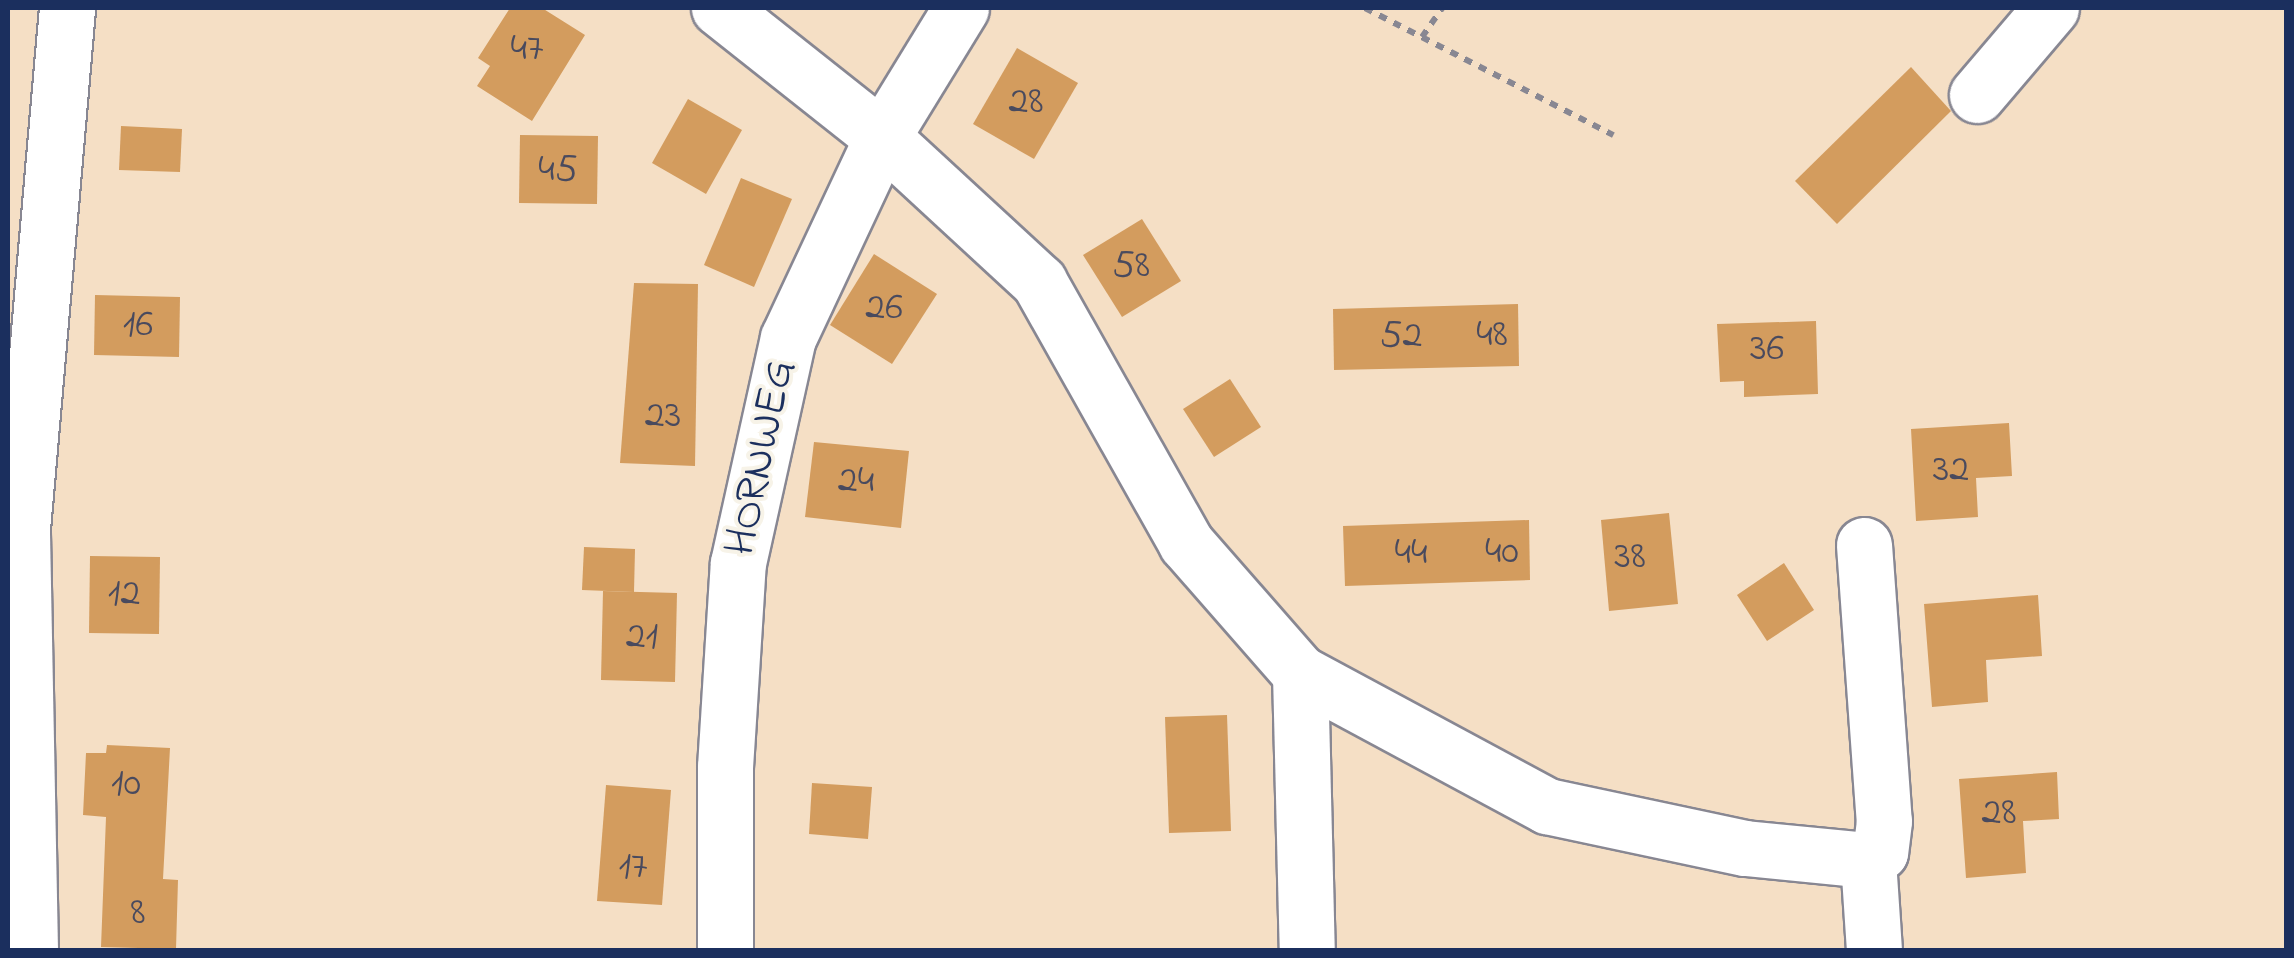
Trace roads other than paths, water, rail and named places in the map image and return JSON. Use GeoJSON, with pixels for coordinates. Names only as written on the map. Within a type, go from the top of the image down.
{"type":"FeatureCollection","features":[{"type":"Feature","properties":{"kind":"street"},"geometry":{"type":"LineString","coordinates":[[30,950],[22,528],[67,8]]}},
{"type":"Feature","properties":{"kind":"street"},"geometry":{"type":"LineString","coordinates":[[719,8],[882,138],[1039,282],[1186,544],[1300,673],[1547,806],[1745,848],[1868,860],[1880,852],[1884,821],[1864,545]]}},
{"type":"Feature","properties":{"kind":"street","name":"HORNWEG"},"geometry":{"type":"LineString","coordinates":[[725,950],[726,767],[738,562],[788,338],[882,138],[961,8]]}},
{"type":"Feature","properties":{"kind":"street"},"geometry":{"type":"LineString","coordinates":[[1977,95],[2051,8]]}},
{"type":"Feature","properties":{"kind":"street"},"geometry":{"type":"LineString","coordinates":[[1300,673],[1307,950]]}},
{"type":"Feature","properties":{"kind":"street"},"geometry":{"type":"LineString","coordinates":[[1868,860],[1874,950]]}}]}
